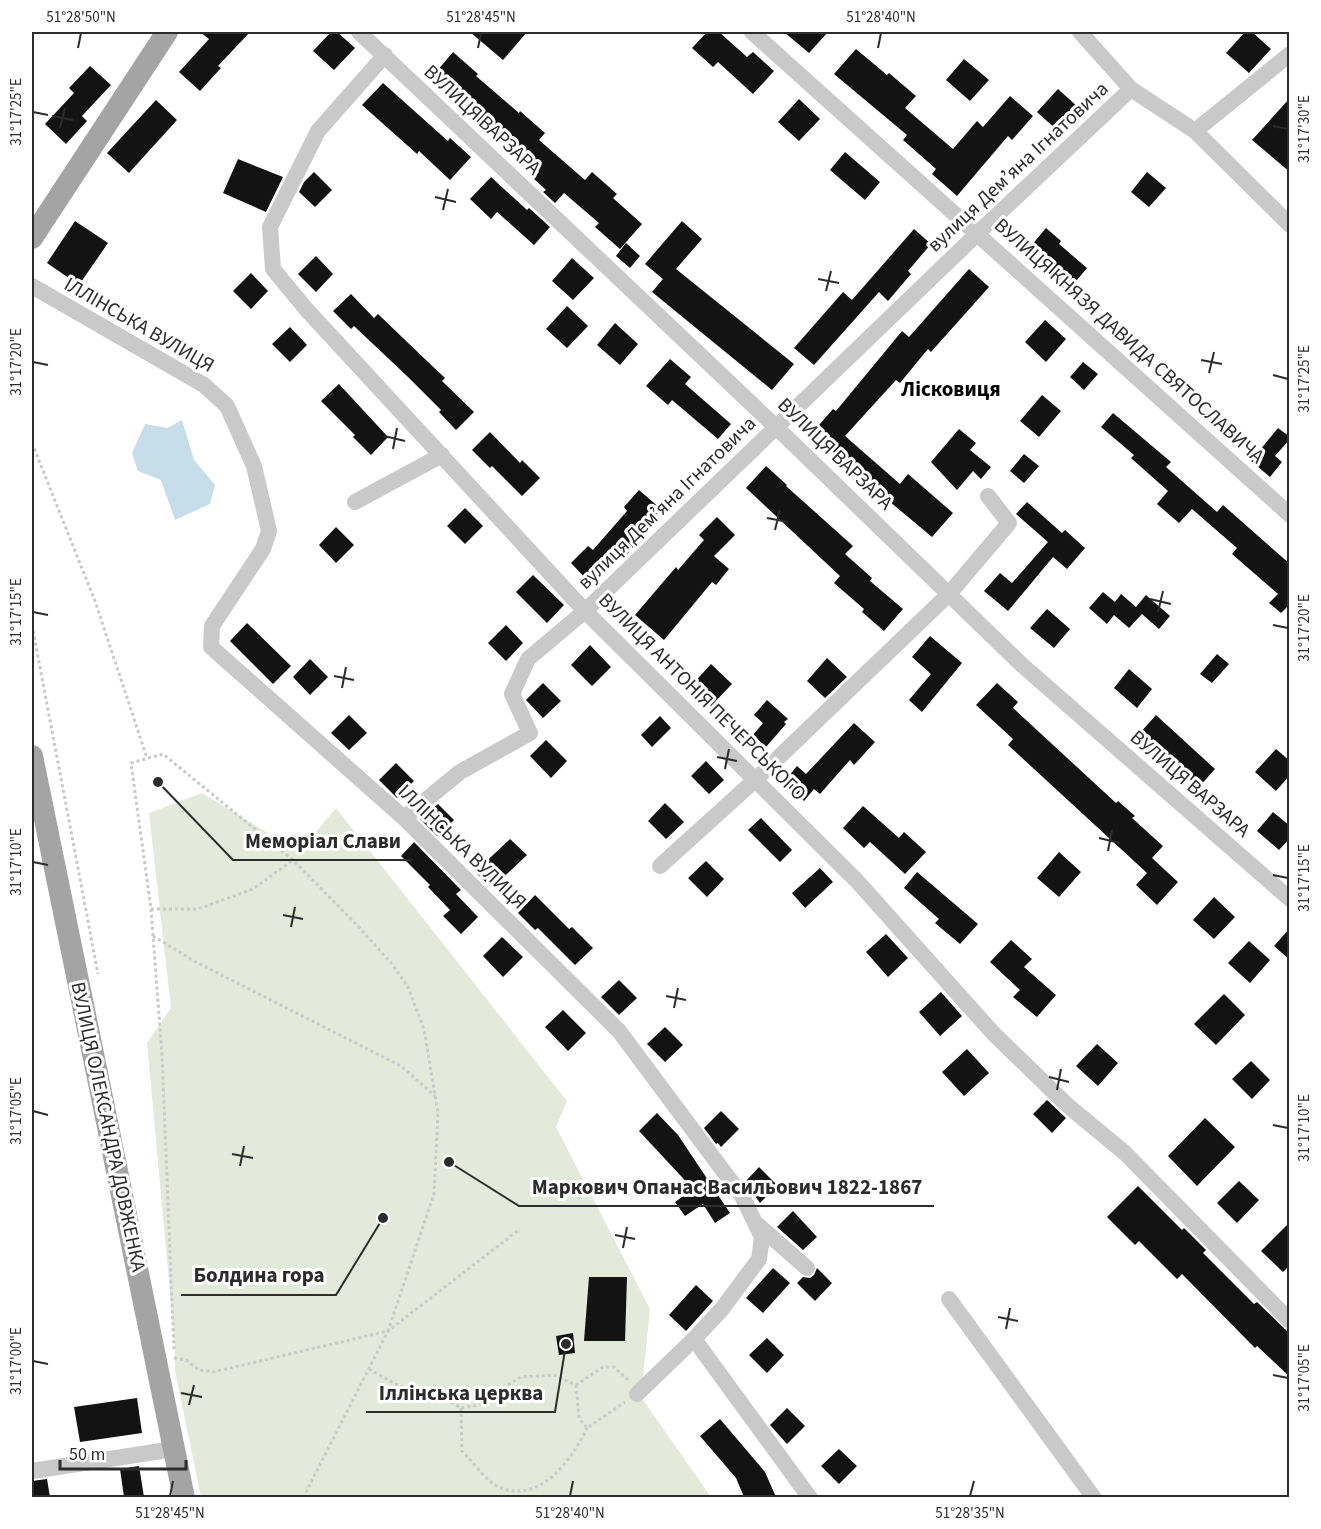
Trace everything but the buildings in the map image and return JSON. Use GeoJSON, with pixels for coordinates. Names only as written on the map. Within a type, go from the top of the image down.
{"type":"FeatureCollection","features":[{"type":"Feature","properties":{"kind":"main road"},"geometry":{"type":"LineString","coordinates":[[32,238],[167,32]]}},
{"type":"Feature","properties":{"kind":"main road","name":"ВУЛИЦЯ ОЛЕКСАНДРА ДОВЖЕНКА"},"geometry":{"type":"LineString","coordinates":[[32,756],[184,1497]]}},
{"type":"Feature","properties":{"kind":"street","name":"ВУЛИЦЯ ВАРЗАРА"},"geometry":{"type":"LineString","coordinates":[[359,32],[1031,672],[1290,899]]}},
{"type":"Feature","properties":{"kind":"street","name":"ВУЛИЦЯ КНЯЗЯ ДАВИДА СВЯТОСЛАВИЧА"},"geometry":{"type":"LineString","coordinates":[[752,32],[1290,515]]}},
{"type":"Feature","properties":{"kind":"street"},"geometry":{"type":"LineString","coordinates":[[1080,32],[1131,89],[1195,131],[1290,225]]}},
{"type":"Feature","properties":{"kind":"street"},"geometry":{"type":"LineString","coordinates":[[1195,131],[1290,54]]}},
{"type":"Feature","properties":{"kind":"street","name":"ВУЛИЦЯ АНТОНІЯ ПЕЧЕРСЬКОГО"},"geometry":{"type":"LineString","coordinates":[[385,55],[318,131],[270,227],[273,269],[306,309],[585,611],[857,882],[993,1033],[1067,1105],[1125,1153],[1290,1321]]}},
{"type":"Feature","properties":{"kind":"street","name":"вулиця Демʼяна Ігнатовича"},"geometry":{"type":"LineString","coordinates":[[404,818],[460,772],[530,733],[512,694],[528,659],[585,611],[1131,89]]}},
{"type":"Feature","properties":{"kind":"street","name":"ІЛЛІНСЬКА ВУЛИЦЯ"},"geometry":{"type":"LineString","coordinates":[[32,286],[204,385],[227,406],[254,466],[269,531],[263,549],[212,626],[212,647],[404,818],[619,1031],[742,1196],[762,1237],[759,1259],[722,1309],[637,1394]]}},
{"type":"Feature","properties":{"kind":"street"},"geometry":{"type":"LineString","coordinates":[[356,502],[441,455]]}},
{"type":"Feature","properties":{"kind":"street"},"geometry":{"type":"LineString","coordinates":[[660,866],[755,780],[949,594],[1009,523],[988,496]]}},
{"type":"Feature","properties":{"kind":"street"},"geometry":{"type":"LineString","coordinates":[[756,1224],[807,1268]]}},
{"type":"Feature","properties":{"kind":"street"},"geometry":{"type":"LineString","coordinates":[[949,1299],[1094,1497]]}},
{"type":"Feature","properties":{"kind":"street"},"geometry":{"type":"LineString","coordinates":[[694,1339],[810,1497]]}},
{"type":"Feature","properties":{"kind":"street"},"geometry":{"type":"LineString","coordinates":[[32,1471],[174,1449]]}},
{"type":"Feature","properties":{"kind":"path"},"geometry":{"type":"LineString","coordinates":[[32,443],[95,601],[147,758]]}},
{"type":"Feature","properties":{"kind":"path"},"geometry":{"type":"LineString","coordinates":[[303,1497],[388,1331],[434,1194],[438,1113],[424,1029],[408,987],[392,964],[293,860],[163,754],[131,763],[151,909],[162,1055],[175,1338],[172,1358],[186,1360],[199,1370],[213,1372],[388,1331],[520,1229]]}},
{"type":"Feature","properties":{"kind":"path"},"geometry":{"type":"LineString","coordinates":[[151,909],[198,909],[253,889],[293,860]]}},
{"type":"Feature","properties":{"kind":"path"},"geometry":{"type":"LineString","coordinates":[[153,936],[194,961],[401,1066],[436,1097]]}},
{"type":"Feature","properties":{"kind":"path"},"geometry":{"type":"LineString","coordinates":[[576,1385],[603,1367],[614,1367]]}},
{"type":"Feature","properties":{"kind":"path"},"geometry":{"type":"LineString","coordinates":[[369,1369],[399,1386],[433,1391],[461,1408],[485,1404],[501,1389],[521,1377],[554,1375],[576,1385]]}},
{"type":"Feature","properties":{"kind":"path"},"geometry":{"type":"LineString","coordinates":[[576,1385],[579,1418],[586,1428]]}},
{"type":"Feature","properties":{"kind":"path"},"geometry":{"type":"LineString","coordinates":[[461,1408],[462,1451],[497,1487],[521,1493],[550,1480],[580,1443],[586,1428],[637,1394]]}},
{"type":"Feature","properties":{"kind":"green space"},"geometry":{"type":"Polygon","coordinates":[[[202,793],[299,852],[336,808],[567,1101],[556,1127],[650,1309],[641,1397],[711,1497],[201,1497],[175,1371],[175,1347],[147,1043],[171,1008],[149,813],[202,793]]]}},
{"type":"Feature","properties":{"kind":"water"},"geometry":{"type":"Polygon","coordinates":[[[182,420],[194,460],[215,485],[210,504],[175,520],[161,480],[138,471],[132,453],[145,424],[167,428],[182,420]]]}},
{"type":"Feature","properties":{"kind":"place","name":"Меморіал Слави"},"geometry":{"type":"Point","coordinates":[158,782]}},
{"type":"Feature","properties":{"kind":"place","name":"Маркович Опанас Васильович 1822-1867"},"geometry":{"type":"Point","coordinates":[449,1162]}},
{"type":"Feature","properties":{"kind":"place","name":"Болдина гора"},"geometry":{"type":"Point","coordinates":[383,1218]}},
{"type":"Feature","properties":{"kind":"place","name":"Іллінська церква"},"geometry":{"type":"Point","coordinates":[566,1344]}},
{"type":"Feature","properties":{"kind":"district","name":"Лісковиця"},"geometry":{"type":"Point","coordinates":[951,389]}}]}
